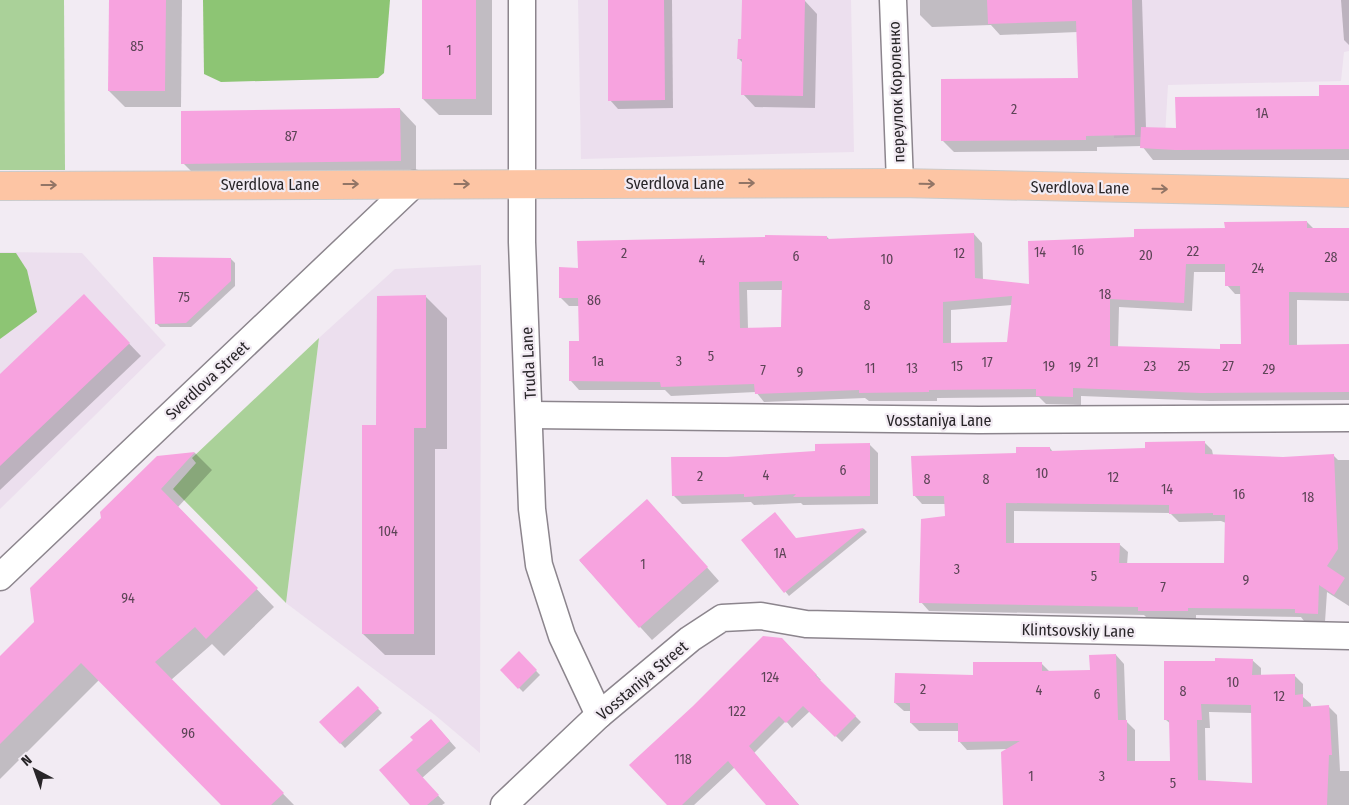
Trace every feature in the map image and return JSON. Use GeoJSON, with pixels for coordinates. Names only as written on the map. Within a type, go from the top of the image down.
{"type":"FeatureCollection","features":[{"type":"Feature","properties":{"kind":"main road","name":"Sverdlova Lane"},"geometry":{"type":"LineString","coordinates":[[0,186],[900,183],[1349,193]]}},
{"type":"Feature","properties":{"kind":"street","name":"Truda Lane"},"geometry":{"type":"LineString","coordinates":[[522,0],[522,183],[532,509],[539,565],[562,636],[599,715]]}},
{"type":"Feature","properties":{"kind":"street","name":"переулок Короленко"},"geometry":{"type":"LineString","coordinates":[[893,0],[900,183]]}},
{"type":"Feature","properties":{"kind":"street","name":"Sverdlova Street"},"geometry":{"type":"LineString","coordinates":[[0,577],[414,184]]}},
{"type":"Feature","properties":{"kind":"street","name":"Vosstaniya Lane"},"geometry":{"type":"LineString","coordinates":[[530,415],[979,420],[1349,418]]}},
{"type":"Feature","properties":{"kind":"street","name":"Vosstaniya Street"},"geometry":{"type":"LineString","coordinates":[[504,805],[599,715],[690,639],[722,618],[761,616],[806,624]]}},
{"type":"Feature","properties":{"kind":"street","name":"Klintsovskiy Lane"},"geometry":{"type":"LineString","coordinates":[[806,624],[1349,636]]}},
{"type":"Feature","properties":{"kind":"shaded area"},"geometry":{"type":"Polygon","coordinates":[[[578,0],[851,0],[854,152],[581,159],[578,0]]]}},
{"type":"Feature","properties":{"kind":"shaded area"},"geometry":{"type":"Polygon","coordinates":[[[1108,0],[1349,0],[1349,51],[1344,52],[1341,81],[1168,85],[1165,136],[1114,138],[1108,0]]]}},
{"type":"Feature","properties":{"kind":"shaded area"},"geometry":{"type":"Polygon","coordinates":[[[0,252],[82,253],[166,345],[0,509],[0,252]]]}},
{"type":"Feature","properties":{"kind":"shaded area"},"geometry":{"type":"Polygon","coordinates":[[[481,265],[480,753],[435,715],[286,603],[319,338],[395,269],[481,265]]]}},
{"type":"Feature","properties":{"kind":"green space"},"geometry":{"type":"Polygon","coordinates":[[[0,0],[64,0],[65,170],[0,170],[0,0]]]}},
{"type":"Feature","properties":{"kind":"green space"},"geometry":{"type":"Polygon","coordinates":[[[203,0],[390,0],[384,73],[378,78],[221,82],[204,74],[203,0]]]}},
{"type":"Feature","properties":{"kind":"green space"},"geometry":{"type":"Polygon","coordinates":[[[0,253],[16,253],[27,270],[37,312],[0,339],[0,253]]]}},
{"type":"Feature","properties":{"kind":"green space"},"geometry":{"type":"Polygon","coordinates":[[[319,338],[286,603],[173,489],[196,463],[192,458],[319,338]]]}},
{"type":"Feature","properties":{"kind":"building"},"geometry":{"type":"Polygon","coordinates":[[[109,0],[166,0],[165,91],[108,91],[109,0]]]}},
{"type":"Feature","properties":{"kind":"building"},"geometry":{"type":"Polygon","coordinates":[[[422,0],[476,0],[476,99],[422,99],[422,0]]]}},
{"type":"Feature","properties":{"kind":"building"},"geometry":{"type":"Polygon","coordinates":[[[608,0],[664,0],[665,100],[608,101],[608,0]]]}},
{"type":"Feature","properties":{"kind":"building"},"geometry":{"type":"Polygon","coordinates":[[[742,0],[805,0],[803,96],[741,95],[742,59],[737,59],[738,39],[741,39],[742,0]]]}},
{"type":"Feature","properties":{"kind":"building"},"geometry":{"type":"Polygon","coordinates":[[[987,0],[1132,0],[1135,135],[1086,136],[1086,140],[941,141],[941,79],[1078,78],[1076,21],[988,24],[987,0]]]}},
{"type":"Feature","properties":{"kind":"building"},"geometry":{"type":"Polygon","coordinates":[[[1319,85],[1349,85],[1349,149],[1175,150],[1140,148],[1141,127],[1176,128],[1175,97],[1319,96],[1319,85]]]}},
{"type":"Feature","properties":{"kind":"building"},"geometry":{"type":"Polygon","coordinates":[[[400,108],[401,161],[181,164],[181,111],[400,108]]]}},
{"type":"Feature","properties":{"kind":"building"},"geometry":{"type":"Polygon","coordinates":[[[1307,221],[1307,228],[1349,228],[1349,293],[1289,292],[1289,345],[1349,344],[1349,392],[1201,393],[1073,388],[1073,397],[1036,396],[1036,389],[859,393],[859,390],[755,394],[754,384],[661,387],[660,382],[569,381],[569,341],[579,341],[578,298],[559,298],[559,267],[578,268],[577,241],[765,237],[765,235],[827,236],[827,239],[974,233],[975,278],[1029,284],[1028,241],[1134,237],[1134,229],[1225,228],[1224,222],[1307,221]],[[1186,264],[1184,303],[1110,299],[1110,346],[1220,349],[1220,344],[1241,344],[1240,286],[1225,286],[1225,264],[1186,264]],[[782,281],[739,282],[740,328],[781,327],[782,281]],[[1012,296],[943,302],[943,343],[1007,342],[1012,296]]]}},
{"type":"Feature","properties":{"kind":"building"},"geometry":{"type":"Polygon","coordinates":[[[153,257],[231,258],[231,281],[186,323],[155,324],[153,257]]]}},
{"type":"Feature","properties":{"kind":"building"},"geometry":{"type":"Polygon","coordinates":[[[84,294],[130,343],[0,466],[0,374],[84,294]]]}},
{"type":"Feature","properties":{"kind":"building"},"geometry":{"type":"Polygon","coordinates":[[[426,295],[426,428],[414,428],[414,634],[362,634],[362,425],[376,425],[377,296],[426,295]]]}},
{"type":"Feature","properties":{"kind":"building"},"geometry":{"type":"Polygon","coordinates":[[[1205,441],[1205,454],[1283,457],[1334,454],[1338,549],[1327,566],[1345,578],[1334,595],[1319,585],[1318,614],[1295,613],[1295,609],[1188,608],[1188,611],[1138,611],[1138,607],[919,603],[921,519],[945,516],[944,496],[913,496],[911,456],[1016,453],[1016,447],[1050,447],[1050,451],[1145,448],[1145,442],[1205,441]],[[1006,503],[1006,543],[1120,543],[1119,563],[1224,563],[1225,515],[1213,515],[1213,513],[1169,514],[1169,505],[1006,503]]]}},
{"type":"Feature","properties":{"kind":"building"},"geometry":{"type":"Polygon","coordinates":[[[870,443],[870,496],[793,497],[796,494],[744,497],[744,494],[672,496],[671,457],[727,457],[815,451],[815,444],[870,443]]]}},
{"type":"Feature","properties":{"kind":"building"},"geometry":{"type":"Polygon","coordinates":[[[195,452],[161,489],[258,588],[206,639],[195,627],[155,662],[284,793],[271,805],[221,805],[81,663],[0,744],[0,656],[34,622],[30,588],[101,518],[100,512],[157,456],[195,452]]]}},
{"type":"Feature","properties":{"kind":"building"},"geometry":{"type":"Polygon","coordinates":[[[647,499],[708,567],[639,628],[579,560],[647,499]]]}},
{"type":"Feature","properties":{"kind":"building"},"geometry":{"type":"Polygon","coordinates":[[[775,512],[796,538],[864,528],[784,593],[741,540],[775,512]]]}},
{"type":"Feature","properties":{"kind":"building"},"geometry":{"type":"Polygon","coordinates":[[[763,636],[782,638],[817,675],[815,675],[856,716],[835,737],[803,706],[786,723],[779,716],[749,746],[799,805],[766,805],[728,761],[682,805],[667,805],[629,765],[693,706],[763,636]]]}},
{"type":"Feature","properties":{"kind":"building"},"geometry":{"type":"Polygon","coordinates":[[[519,651],[537,670],[518,689],[500,670],[519,651]]]}},
{"type":"Feature","properties":{"kind":"building"},"geometry":{"type":"Polygon","coordinates":[[[1116,654],[1118,720],[1127,720],[1127,761],[1170,761],[1169,720],[1164,720],[1164,661],[1215,661],[1215,658],[1253,659],[1252,675],[1295,674],[1295,695],[1303,694],[1303,707],[1329,705],[1332,755],[1329,755],[1327,805],[1003,805],[1001,752],[1020,741],[958,742],[958,723],[910,723],[910,703],[894,703],[895,673],[973,675],[973,662],[1042,662],[1042,671],[1090,670],[1089,655],[1116,654]],[[1201,704],[1202,720],[1197,720],[1198,780],[1252,783],[1251,705],[1201,704]]]}},
{"type":"Feature","properties":{"kind":"building"},"geometry":{"type":"Polygon","coordinates":[[[358,686],[379,708],[340,744],[319,722],[358,686]]]}},
{"type":"Feature","properties":{"kind":"building"},"geometry":{"type":"Polygon","coordinates":[[[431,719],[450,741],[416,770],[439,795],[427,805],[410,805],[379,770],[413,740],[410,737],[431,719]]]}}]}
